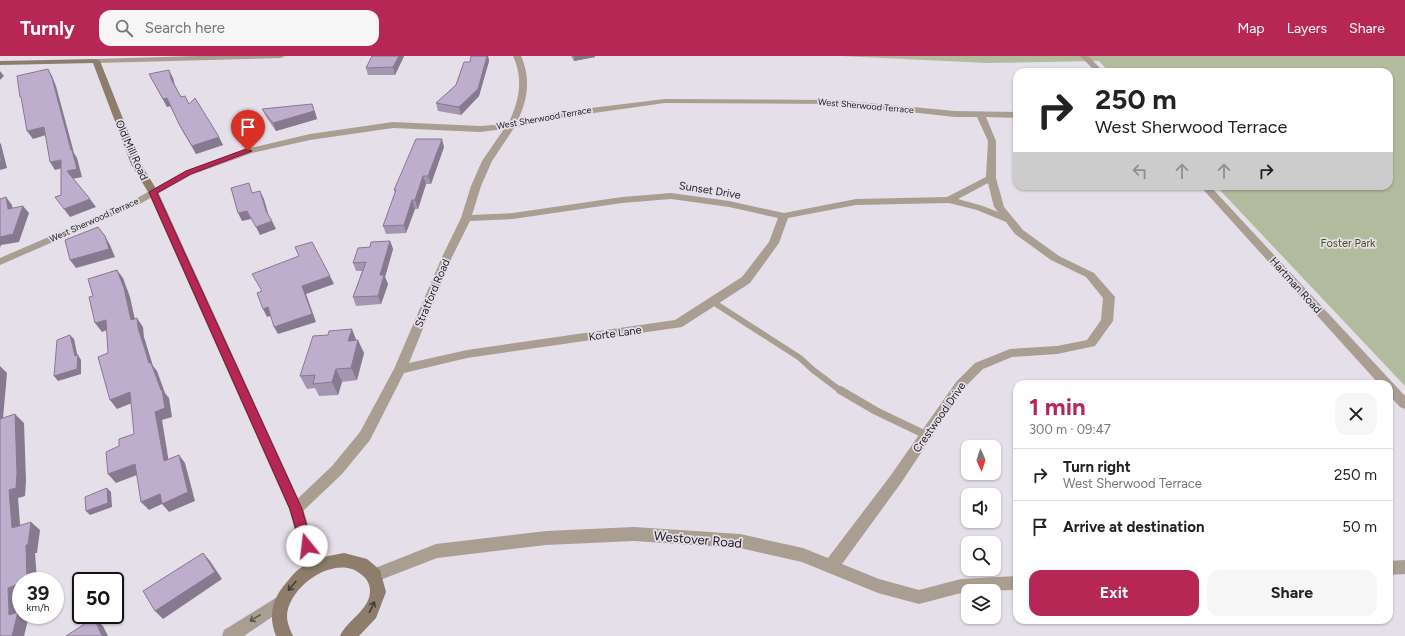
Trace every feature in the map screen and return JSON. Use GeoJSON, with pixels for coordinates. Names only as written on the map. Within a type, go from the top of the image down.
{"type":"FeatureCollection","features":[{"type":"Feature","properties":{"kind":"main road"},"geometry":{"type":"LineString","coordinates":[[0,63],[96,61]]}},
{"type":"Feature","properties":{"kind":"main road","name":"Old Mill Road"},"geometry":{"type":"LineString","coordinates":[[96,61],[136,164],[153,192],[296,509],[313,568]]}},
{"type":"Feature","properties":{"kind":"main road"},"geometry":{"type":"LineString","coordinates":[[285,636],[280,628],[278,615],[282,602],[289,588],[300,577],[313,568],[328,562],[343,559],[356,560],[367,566],[375,575],[378,590],[374,607],[363,624],[348,636]]}},
{"type":"Feature","properties":{"kind":"street"},"geometry":{"type":"LineString","coordinates":[[96,61],[110,58],[280,56]]}},
{"type":"Feature","properties":{"kind":"street","name":"Stratford Road"},"geometry":{"type":"LineString","coordinates":[[296,509],[337,470],[365,436],[400,369],[447,257],[466,218],[476,186],[487,161],[511,126],[519,110],[524,86],[522,67],[517,56]]}},
{"type":"Feature","properties":{"kind":"street"},"geometry":{"type":"LineString","coordinates":[[1084,56],[1096,68]]}},
{"type":"Feature","properties":{"kind":"street","name":"West Sherwood Terrace"},"geometry":{"type":"LineString","coordinates":[[0,262],[135,203],[188,173],[248,151],[310,137],[392,125],[480,129],[511,126],[558,114],[618,106],[673,101],[837,102],[894,109],[1013,115]]}},
{"type":"Feature","properties":{"kind":"street","name":"Crestwood Drive"},"geometry":{"type":"LineString","coordinates":[[831,566],[860,530],[960,385],[979,366],[1010,353],[1057,350],[1091,343],[1107,321],[1109,297],[1090,275],[1055,258],[1019,232],[999,208],[991,178],[992,142],[980,114]]}},
{"type":"Feature","properties":{"kind":"street","name":"Sunset Drive"},"geometry":{"type":"LineString","coordinates":[[949,200],[991,178]]}},
{"type":"Feature","properties":{"kind":"street","name":"Hartman Road"},"geometry":{"type":"LineString","coordinates":[[1209,190],[1382,380]]}},
{"type":"Feature","properties":{"kind":"street","name":"Sunset Drive"},"geometry":{"type":"LineString","coordinates":[[466,218],[513,216],[622,200],[671,196],[729,204],[784,216],[856,202],[949,200],[980,208],[1010,220]]}},
{"type":"Feature","properties":{"kind":"street","name":"Korte Lane"},"geometry":{"type":"LineString","coordinates":[[400,369],[467,354],[678,324],[746,280],[774,243],[784,216]]}},
{"type":"Feature","properties":{"kind":"street"},"geometry":{"type":"LineString","coordinates":[[1393,391],[1405,404]]}},
{"type":"Feature","properties":{"kind":"street","name":"Westover Road"},"geometry":{"type":"LineString","coordinates":[[375,575],[436,551],[546,538],[634,534],[740,541],[804,555],[878,586],[919,597],[961,586],[1013,584]]}},
{"type":"Feature","properties":{"kind":"street"},"geometry":{"type":"LineString","coordinates":[[1393,568],[1405,567]]}},
{"type":"Feature","properties":{"kind":"street"},"geometry":{"type":"LineString","coordinates":[[230,636],[282,602]]}},
{"type":"Feature","properties":{"kind":"lane"},"geometry":{"type":"LineString","coordinates":[[713,302],[800,358],[810,369],[876,412],[926,435]]}},
{"type":"Feature","properties":{"kind":"green space","name":"Foster Park"},"geometry":{"type":"Polygon","coordinates":[[[841,56],[1405,56],[1405,386],[1220,190],[1393,190],[1393,68],[1105,68],[1099,61],[988,63],[841,56]]]}},
{"type":"Feature","properties":{"kind":"building"},"geometry":{"type":"Polygon","coordinates":[[[372,56],[399,56],[393,67],[366,68],[372,56]]]}},
{"type":"Feature","properties":{"kind":"building"},"geometry":{"type":"Polygon","coordinates":[[[471,56],[487,56],[478,89],[459,107],[436,103],[456,85],[464,62],[470,62],[471,56]]]}},
{"type":"Feature","properties":{"kind":"building"},"geometry":{"type":"Polygon","coordinates":[[[48,69],[52,78],[77,169],[67,171],[90,199],[64,209],[55,197],[61,195],[61,160],[50,162],[44,127],[27,131],[17,76],[48,69]]]}},
{"type":"Feature","properties":{"kind":"building"},"geometry":{"type":"Polygon","coordinates":[[[169,70],[171,79],[181,97],[185,96],[189,104],[195,98],[219,137],[192,146],[179,124],[167,98],[163,99],[149,74],[169,70]]]}},
{"type":"Feature","properties":{"kind":"building"},"geometry":{"type":"Polygon","coordinates":[[[312,104],[314,111],[273,123],[262,109],[312,104]]]}},
{"type":"Feature","properties":{"kind":"building"},"geometry":{"type":"Polygon","coordinates":[[[416,139],[442,139],[428,176],[423,176],[415,200],[412,200],[404,225],[383,226],[396,190],[394,190],[416,139]]]}},
{"type":"Feature","properties":{"kind":"building"},"geometry":{"type":"Polygon","coordinates":[[[249,183],[252,193],[260,191],[266,211],[272,221],[256,227],[247,211],[238,213],[231,188],[249,183]]]}},
{"type":"Feature","properties":{"kind":"building"},"geometry":{"type":"Polygon","coordinates":[[[6,197],[8,209],[23,206],[13,234],[0,237],[0,199],[6,197]]]}},
{"type":"Feature","properties":{"kind":"building"},"geometry":{"type":"Polygon","coordinates":[[[98,227],[105,236],[109,249],[70,260],[65,240],[98,227]]]}},
{"type":"Feature","properties":{"kind":"building"},"geometry":{"type":"Polygon","coordinates":[[[390,241],[380,275],[384,275],[378,296],[353,297],[366,262],[353,263],[358,248],[370,247],[371,242],[390,241]]]}},
{"type":"Feature","properties":{"kind":"building"},"geometry":{"type":"Polygon","coordinates":[[[312,242],[330,276],[302,286],[312,314],[274,327],[268,307],[263,309],[257,293],[262,291],[252,274],[299,256],[295,247],[312,242]]]}},
{"type":"Feature","properties":{"kind":"building"},"geometry":{"type":"Polygon","coordinates":[[[117,270],[124,288],[131,320],[137,318],[138,328],[149,363],[151,363],[162,390],[165,408],[155,412],[164,461],[179,455],[188,492],[162,504],[160,494],[141,502],[135,464],[108,474],[106,452],[119,446],[119,439],[134,434],[130,392],[110,400],[98,357],[108,353],[106,320],[95,323],[89,297],[93,296],[88,279],[117,270]]]}},
{"type":"Feature","properties":{"kind":"building"},"geometry":{"type":"Polygon","coordinates":[[[352,329],[348,341],[358,340],[351,368],[336,369],[332,382],[313,384],[315,375],[300,376],[313,336],[328,335],[329,331],[352,329]]]}},
{"type":"Feature","properties":{"kind":"building"},"geometry":{"type":"Polygon","coordinates":[[[70,335],[75,356],[78,355],[77,369],[54,376],[57,340],[70,335]]]}},
{"type":"Feature","properties":{"kind":"building"},"geometry":{"type":"Polygon","coordinates":[[[15,414],[17,473],[16,488],[9,490],[12,528],[31,522],[28,545],[26,545],[27,572],[12,572],[12,586],[8,588],[9,615],[12,614],[12,624],[15,624],[12,636],[0,636],[0,419],[15,414]]]}},
{"type":"Feature","properties":{"kind":"building"},"geometry":{"type":"Polygon","coordinates":[[[107,488],[108,503],[86,511],[85,497],[107,488]]]}},
{"type":"Feature","properties":{"kind":"building"},"geometry":{"type":"Polygon","coordinates":[[[203,553],[215,572],[155,611],[143,591],[203,553]]]}},
{"type":"Feature","properties":{"kind":"building"},"geometry":{"type":"Polygon","coordinates":[[[85,624],[97,624],[102,636],[66,636],[85,624]]]}},
{"type":"Feature","properties":{"kind":"route"},"geometry":{"type":"LineString","coordinates":[[248,151],[188,173],[153,192],[296,509],[307,546]]}}]}
